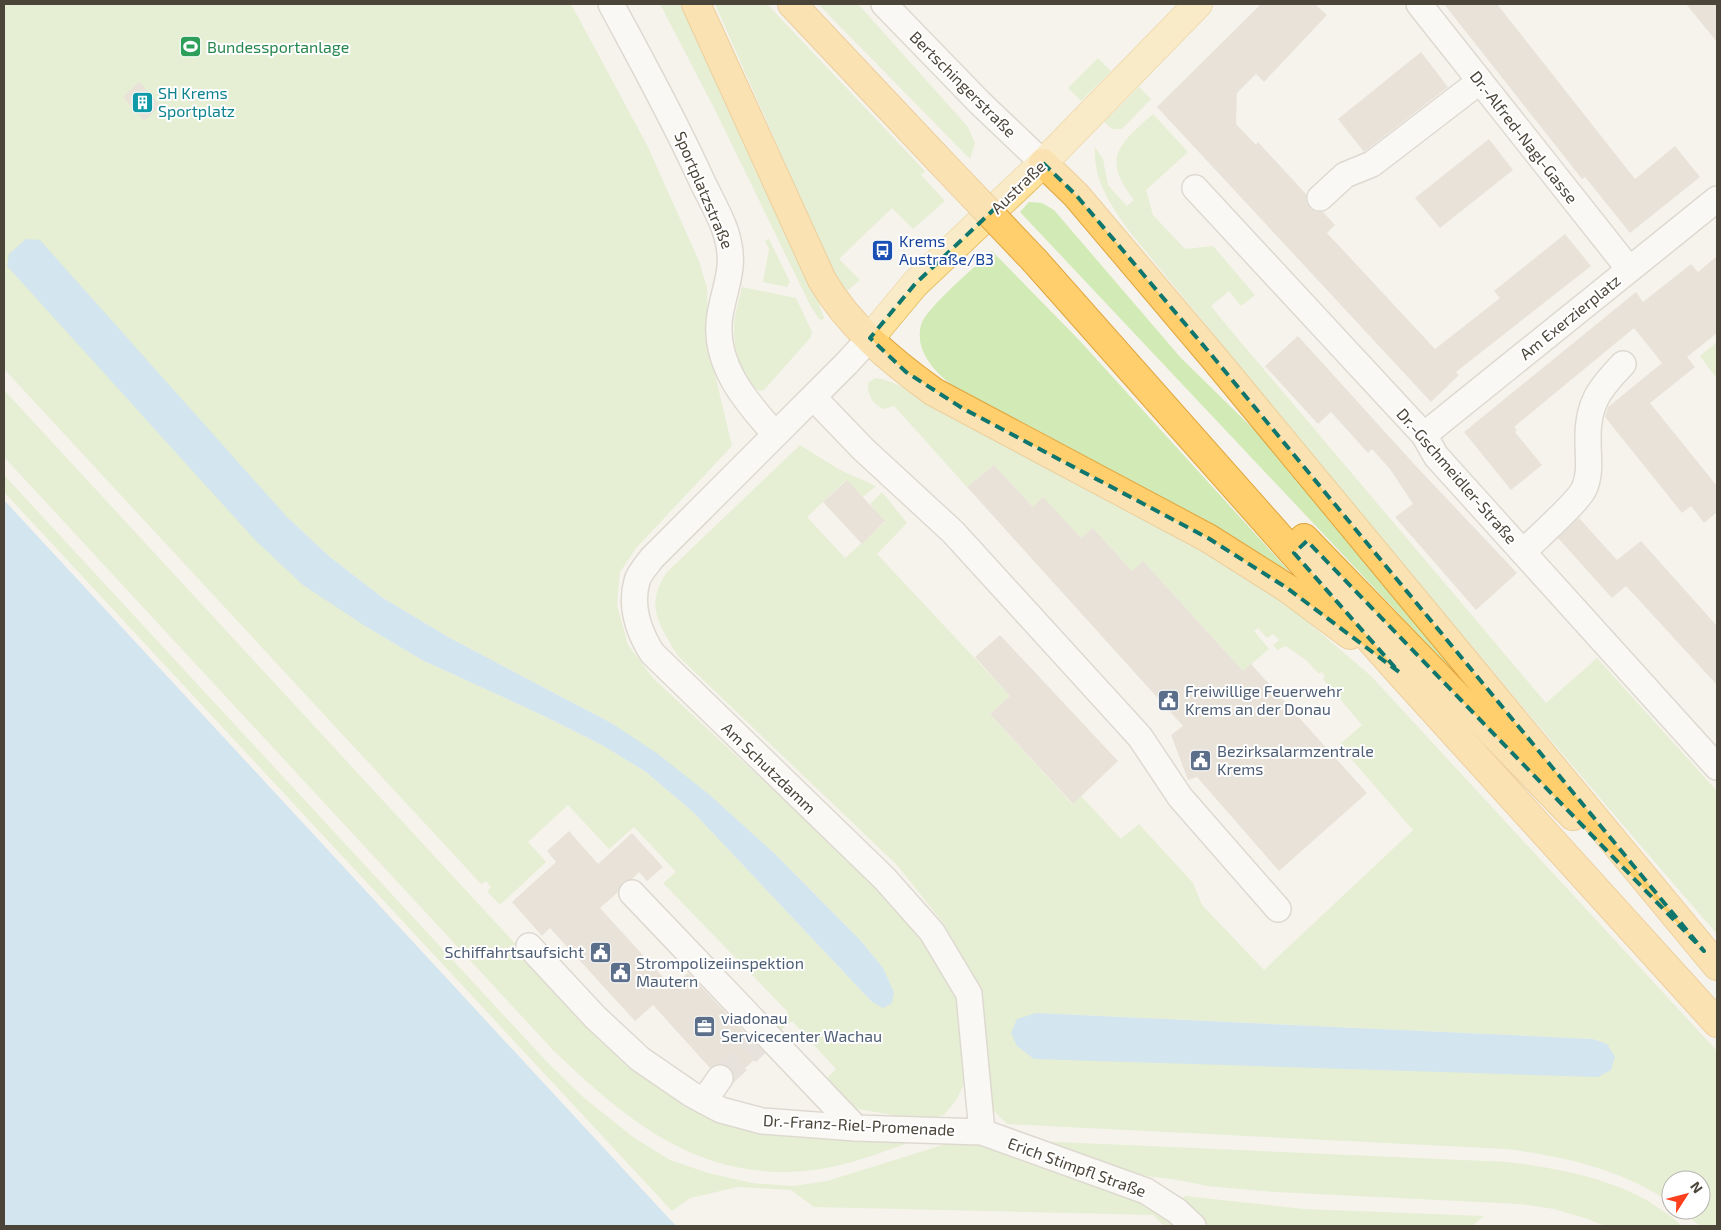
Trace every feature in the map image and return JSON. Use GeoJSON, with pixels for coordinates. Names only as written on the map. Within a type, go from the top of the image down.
{"type":"FeatureCollection","features":[{"type":"Feature","properties":{"kind":"highway"},"geometry":{"type":"LineString","coordinates":[[696,4],[822,280],[841,310],[870,338],[906,372],[934,392],[1208,538],[1280,583],[1399,672]]}},
{"type":"Feature","properties":{"kind":"highway"},"geometry":{"type":"LineString","coordinates":[[792,4],[1035,261],[1711,959]]}},
{"type":"Feature","properties":{"kind":"highway"},"geometry":{"type":"LineString","coordinates":[[1043,163],[1076,195],[1214,358],[1486,684],[1711,959]]}},
{"type":"Feature","properties":{"kind":"highway"},"geometry":{"type":"LineString","coordinates":[[1035,261],[1399,672],[1717,1023]]}},
{"type":"Feature","properties":{"kind":"main road","name":"Austraße"},"geometry":{"type":"LineString","coordinates":[[870,338],[915,284],[1043,163],[1198,4]]}},
{"type":"Feature","properties":{"kind":"street","name":"Sportplatzstraße"},"geometry":{"type":"LineString","coordinates":[[611,4],[679,129],[724,229],[732,253],[729,280],[720,317],[721,347],[732,381],[754,411],[775,434]]}},
{"type":"Feature","properties":{"kind":"street","name":"Bertschingerstraße"},"geometry":{"type":"LineString","coordinates":[[884,4],[980,103],[1043,163]]}},
{"type":"Feature","properties":{"kind":"street","name":"Dr.-Alfred-Nagl-Gasse"},"geometry":{"type":"LineString","coordinates":[[1419,4],[1629,269]]}},
{"type":"Feature","properties":{"kind":"street"},"geometry":{"type":"LineString","coordinates":[[1320,198],[1345,175],[1372,164],[1480,81]]}},
{"type":"Feature","properties":{"kind":"street","name":"Dr.-Gschmeidler-Straße"},"geometry":{"type":"LineString","coordinates":[[1195,188],[1424,435],[1436,456],[1523,552],[1712,752]]}},
{"type":"Feature","properties":{"kind":"street","name":"Am Exerzierplatz"},"geometry":{"type":"LineString","coordinates":[[1424,435],[1717,199]]}},
{"type":"Feature","properties":{"kind":"street","name":"Austraße"},"geometry":{"type":"LineString","coordinates":[[775,434],[814,398],[870,338]]}},
{"type":"Feature","properties":{"kind":"street"},"geometry":{"type":"LineString","coordinates":[[1523,552],[1584,490],[1590,465],[1588,439],[1591,410],[1600,388],[1623,364]]}},
{"type":"Feature","properties":{"kind":"street"},"geometry":{"type":"LineString","coordinates":[[814,398],[863,449],[953,532],[1140,737],[1180,797],[1278,909]]}},
{"type":"Feature","properties":{"kind":"street","name":"Am Schutzdamm"},"geometry":{"type":"LineString","coordinates":[[775,434],[652,558],[637,580],[634,604],[640,634],[652,654],[667,670],[885,879],[932,932],[969,994],[982,1132]]}},
{"type":"Feature","properties":{"kind":"street"},"geometry":{"type":"LineString","coordinates":[[632,893],[762,1040],[856,1128]]}},
{"type":"Feature","properties":{"kind":"street","name":"Dr.-Franz-Riel-Promenade"},"geometry":{"type":"LineString","coordinates":[[529,946],[594,1017],[640,1059],[704,1101],[722,1110],[762,1120],[856,1128],[982,1132]]}},
{"type":"Feature","properties":{"kind":"street"},"geometry":{"type":"LineString","coordinates":[[704,1101],[720,1078]]}},
{"type":"Feature","properties":{"kind":"street","name":"Erich Stimpfl Straße"},"geometry":{"type":"LineString","coordinates":[[982,1132],[1146,1191],[1177,1211],[1193,1226]]}},
{"type":"Feature","properties":{"kind":"highlighted area"},"geometry":{"type":"Polygon","coordinates":[[[1043,163],[1076,195],[1214,358],[1704,951],[1307,541],[1294,553],[1399,672],[1287,588],[1208,538],[962,408],[906,372],[870,338],[915,284],[1043,163]]]}},
{"type":"Feature","properties":{"kind":"green space"},"geometry":{"type":"Polygon","coordinates":[[[4,4],[571,4],[647,145],[699,261],[707,288],[709,349],[732,446],[637,547],[620,572],[617,605],[628,645],[653,678],[875,885],[921,939],[959,999],[966,1079],[957,1099],[944,1115],[923,1120],[858,1109],[843,1101],[825,1080],[836,1069],[792,1021],[780,1031],[774,1025],[788,1012],[663,883],[676,872],[634,827],[609,849],[568,805],[528,842],[546,862],[500,905],[487,891],[491,887],[486,881],[481,884],[4,369],[4,4]],[[287,517],[365,626],[422,660],[542,715],[602,745],[646,772],[693,812],[872,1002],[894,992],[883,968],[861,941],[775,854],[711,796],[613,724],[448,637],[383,598],[330,557],[287,517]]]}},
{"type":"Feature","properties":{"kind":"green space"},"geometry":{"type":"Polygon","coordinates":[[[660,4],[680,4],[817,298],[824,318],[822,320],[819,319],[811,307],[715,110],[660,4]]]}},
{"type":"Feature","properties":{"kind":"green space"},"geometry":{"type":"Polygon","coordinates":[[[715,4],[767,4],[925,171],[921,175],[945,201],[913,229],[892,208],[839,259],[860,280],[846,292],[832,270],[715,4]]]}},
{"type":"Feature","properties":{"kind":"green space"},"geometry":{"type":"Polygon","coordinates":[[[818,4],[858,4],[968,127],[975,143],[970,159],[818,4]]]}},
{"type":"Feature","properties":{"kind":"green space"},"geometry":{"type":"Polygon","coordinates":[[[1098,58],[1111,71],[1081,101],[1068,88],[1098,58]]]}},
{"type":"Feature","properties":{"kind":"green space"},"geometry":{"type":"Polygon","coordinates":[[[1139,87],[1151,99],[1122,129],[1112,129],[1104,122],[1139,87]]]}},
{"type":"Feature","properties":{"kind":"green space"},"geometry":{"type":"Polygon","coordinates":[[[1153,114],[1188,152],[1146,190],[1153,215],[1185,249],[1213,246],[1255,295],[1241,306],[1229,291],[1211,306],[1223,321],[1546,703],[1597,658],[1717,791],[1717,934],[1420,585],[1201,320],[1122,221],[1109,201],[1100,181],[1095,159],[1095,147],[1103,159],[1108,185],[1127,206],[1134,200],[1118,173],[1118,153],[1123,143],[1131,134],[1153,114]]]}},
{"type":"Feature","properties":{"kind":"green space"},"geometry":{"type":"Polygon","coordinates":[[[1029,202],[1042,203],[1054,210],[1181,358],[1283,458],[1493,714],[1020,212],[1029,202]]]}},
{"type":"Feature","properties":{"kind":"green space"},"geometry":{"type":"Polygon","coordinates":[[[769,239],[790,282],[787,287],[763,282],[769,249],[765,241],[769,239]]]}},
{"type":"Feature","properties":{"kind":"green space"},"geometry":{"type":"Polygon","coordinates":[[[992,251],[1079,340],[1289,571],[966,395],[940,375],[926,357],[922,347],[921,325],[941,298],[992,251]]]}},
{"type":"Feature","properties":{"kind":"green space"},"geometry":{"type":"Polygon","coordinates":[[[742,287],[796,298],[812,332],[811,337],[764,390],[761,391],[753,387],[747,379],[738,359],[734,327],[742,287]]]}},
{"type":"Feature","properties":{"kind":"green space"},"geometry":{"type":"Polygon","coordinates":[[[1717,342],[1717,379],[1700,356],[1717,342]]]}},
{"type":"Feature","properties":{"kind":"green space"},"geometry":{"type":"Polygon","coordinates":[[[875,378],[896,384],[928,403],[1202,549],[1280,598],[1371,676],[1717,1051],[1717,1226],[1700,1226],[1693,1220],[1711,1220],[1711,1170],[1661,1170],[1661,1197],[1633,1181],[1592,1166],[1550,1156],[1507,1149],[1007,1124],[989,1106],[979,989],[944,924],[897,865],[678,656],[665,634],[657,615],[656,595],[667,572],[800,445],[840,470],[876,486],[863,497],[846,480],[807,517],[845,558],[885,522],[870,504],[882,492],[907,523],[877,554],[1010,696],[990,714],[1072,804],[1081,796],[1121,839],[1139,824],[1193,883],[1202,905],[1264,970],[1413,830],[1339,745],[1362,725],[1323,679],[1325,677],[1322,672],[1319,674],[1306,660],[1286,646],[1277,650],[1273,645],[1279,640],[1273,634],[1267,638],[1258,628],[1254,631],[1269,649],[1243,671],[1143,561],[1132,571],[1093,528],[1081,538],[1033,507],[994,465],[967,487],[894,406],[884,409],[880,407],[874,402],[869,392],[868,383],[875,378]],[[1036,1013],[1607,1044],[1593,1039],[1036,1013]]]}},
{"type":"Feature","properties":{"kind":"green space"},"geometry":{"type":"Polygon","coordinates":[[[4,390],[593,1028],[703,1109],[923,1138],[860,1159],[821,1169],[780,1172],[742,1168],[706,1159],[673,1144],[642,1125],[612,1103],[553,1050],[4,457],[4,390]]]}},
{"type":"Feature","properties":{"kind":"green space"},"geometry":{"type":"Polygon","coordinates":[[[4,475],[547,1062],[583,1097],[633,1137],[670,1160],[708,1173],[752,1183],[793,1186],[827,1181],[949,1143],[998,1146],[1143,1202],[1177,1226],[1164,1226],[1153,1215],[814,1207],[791,1190],[738,1187],[690,1198],[672,1211],[4,492],[4,475]]]}},
{"type":"Feature","properties":{"kind":"green space"},"geometry":{"type":"Polygon","coordinates":[[[1036,1141],[1508,1162],[1555,1169],[1601,1180],[1644,1199],[1661,1209],[1661,1220],[1675,1220],[1682,1226],[1605,1226],[1554,1209],[1520,1204],[1275,1192],[1207,1186],[1178,1180],[1122,1173],[1036,1141]]]}},
{"type":"Feature","properties":{"kind":"green space"},"geometry":{"type":"Polygon","coordinates":[[[1185,1196],[1304,1209],[1484,1216],[1472,1226],[1205,1226],[1182,1204],[1181,1199],[1185,1196]]]}},
{"type":"Feature","properties":{"kind":"water"},"geometry":{"type":"Polygon","coordinates":[[[26,239],[40,240],[287,517],[330,557],[383,598],[448,637],[613,724],[658,754],[711,796],[775,854],[861,941],[883,968],[894,992],[892,1003],[883,1008],[872,1002],[693,812],[646,772],[602,745],[542,715],[422,660],[365,626],[303,585],[256,541],[7,266],[9,254],[26,239]]]}},
{"type":"Feature","properties":{"kind":"water"},"geometry":{"type":"Polygon","coordinates":[[[4,500],[676,1226],[4,1226],[4,500]]]}},
{"type":"Feature","properties":{"kind":"water"},"geometry":{"type":"Polygon","coordinates":[[[1036,1013],[1593,1039],[1607,1044],[1615,1057],[1611,1070],[1598,1077],[1034,1059],[1017,1046],[1011,1033],[1017,1019],[1036,1013]]]}},
{"type":"Feature","properties":{"kind":"building"},"geometry":{"type":"Polygon","coordinates":[[[1261,4],[1315,4],[1327,15],[1264,82],[1256,74],[1237,93],[1236,124],[1256,145],[1258,142],[1306,194],[1306,202],[1310,208],[1316,212],[1323,212],[1335,225],[1327,233],[1435,349],[1500,298],[1494,291],[1565,234],[1591,266],[1456,372],[1459,375],[1431,402],[1157,107],[1261,4]]]}},
{"type":"Feature","properties":{"kind":"building"},"geometry":{"type":"Polygon","coordinates":[[[1444,4],[1497,4],[1635,179],[1675,146],[1700,177],[1630,233],[1585,177],[1582,179],[1444,4]]]}},
{"type":"Feature","properties":{"kind":"building"},"geometry":{"type":"Polygon","coordinates":[[[1686,4],[1717,4],[1717,42],[1686,4]]]}},
{"type":"Feature","properties":{"kind":"building"},"geometry":{"type":"Polygon","coordinates":[[[1421,52],[1448,87],[1364,152],[1338,119],[1421,52]]]}},
{"type":"Feature","properties":{"kind":"building","name":"SH Krems Sportplatz"},"geometry":{"type":"Polygon","coordinates":[[[139,82],[161,106],[144,121],[123,97],[139,82]]]}},
{"type":"Feature","properties":{"kind":"building"},"geometry":{"type":"Polygon","coordinates":[[[1489,139],[1513,170],[1440,228],[1415,198],[1489,139]]]}},
{"type":"Feature","properties":{"kind":"building"},"geometry":{"type":"Polygon","coordinates":[[[1717,256],[1717,333],[1687,357],[1695,367],[1650,403],[1717,486],[1717,512],[1704,523],[1691,506],[1682,513],[1605,417],[1608,407],[1662,363],[1634,328],[1514,427],[1517,430],[1515,432],[1542,465],[1511,490],[1464,432],[1636,292],[1643,302],[1691,264],[1698,272],[1717,256]]]}},
{"type":"Feature","properties":{"kind":"building"},"geometry":{"type":"Polygon","coordinates":[[[1298,336],[1414,464],[1517,573],[1476,610],[1395,517],[1413,504],[1390,469],[1372,449],[1368,453],[1331,412],[1318,424],[1265,366],[1298,336]]]}},
{"type":"Feature","properties":{"kind":"building"},"geometry":{"type":"Polygon","coordinates":[[[994,465],[1033,507],[1043,497],[1081,538],[1093,528],[1132,571],[1143,561],[1243,671],[1251,664],[1367,793],[1279,871],[1197,777],[1188,780],[1171,735],[1183,726],[967,487],[994,465]]]}},
{"type":"Feature","properties":{"kind":"building"},"geometry":{"type":"Polygon","coordinates":[[[847,480],[885,521],[862,544],[823,502],[847,480]]]}},
{"type":"Feature","properties":{"kind":"building"},"geometry":{"type":"Polygon","coordinates":[[[1579,518],[1617,560],[1641,541],[1717,626],[1717,685],[1626,586],[1612,598],[1558,538],[1579,518]]]}},
{"type":"Feature","properties":{"kind":"building"},"geometry":{"type":"Polygon","coordinates":[[[1000,635],[1118,761],[1073,804],[990,714],[1010,696],[975,657],[1000,635]]]}},
{"type":"Feature","properties":{"kind":"building"},"geometry":{"type":"Polygon","coordinates":[[[569,831],[598,864],[632,833],[663,867],[647,881],[639,872],[632,879],[622,882],[618,892],[600,908],[672,987],[688,973],[763,1052],[734,1078],[733,1071],[728,1066],[721,1064],[710,1068],[653,1005],[635,1021],[550,928],[542,936],[512,902],[556,862],[547,851],[569,831]]]}},
{"type":"Feature","properties":{"kind":"tunnel"},"geometry":{"type":"LineString","coordinates":[[720,1078],[757,1044]]}},
{"type":"Feature","properties":{"kind":"place","name":"Bundessportanlage"},"geometry":{"type":"Point","coordinates":[191,47]}},
{"type":"Feature","properties":{"kind":"place","name":"SH Krems Sportplatz"},"geometry":{"type":"Point","coordinates":[142,102]}},
{"type":"Feature","properties":{"kind":"place","name":"Krems Austraße/B3"},"geometry":{"type":"Point","coordinates":[883,250]}},
{"type":"Feature","properties":{"kind":"place","name":"Freiwillige Feuerwehr Krems an der Donau"},"geometry":{"type":"Point","coordinates":[1169,700]}},
{"type":"Feature","properties":{"kind":"place","name":"Bezirksalarmzentrale Krems"},"geometry":{"type":"Point","coordinates":[1201,760]}},
{"type":"Feature","properties":{"kind":"place","name":"Schiffahrtsaufsicht"},"geometry":{"type":"Point","coordinates":[600,952]}},
{"type":"Feature","properties":{"kind":"place","name":"Strompolizeiinspektion Mautern"},"geometry":{"type":"Point","coordinates":[620,972]}},
{"type":"Feature","properties":{"kind":"place","name":"viadonau Servicecenter Wachau"},"geometry":{"type":"Point","coordinates":[705,1027]}}]}
